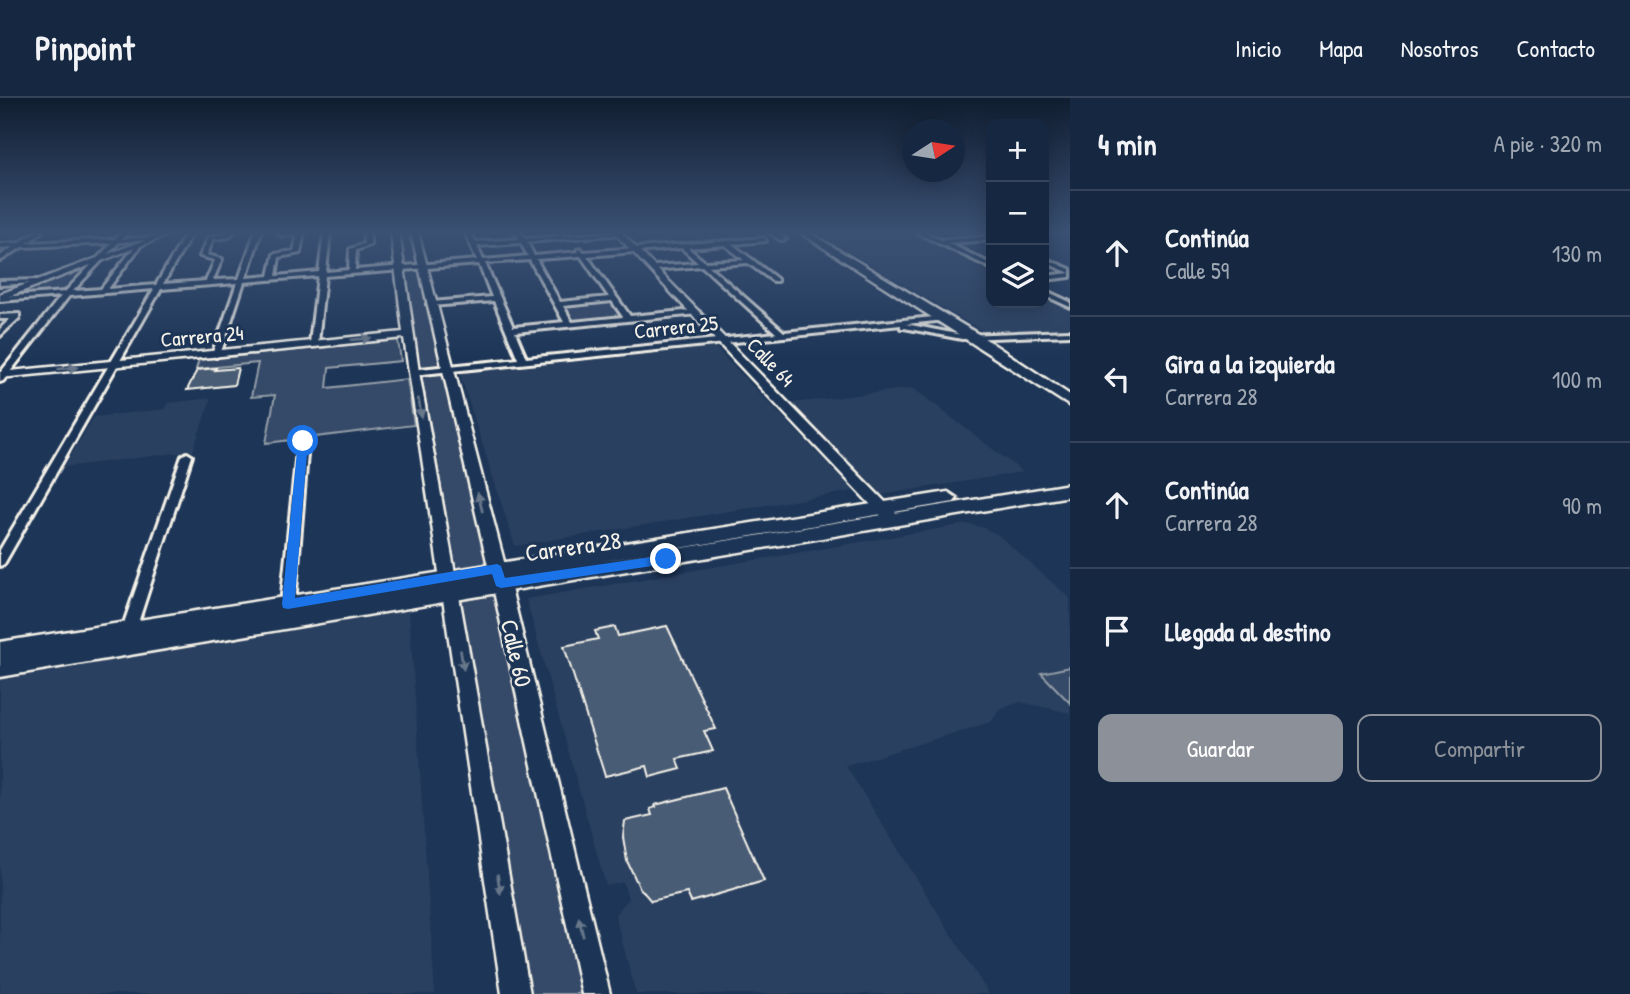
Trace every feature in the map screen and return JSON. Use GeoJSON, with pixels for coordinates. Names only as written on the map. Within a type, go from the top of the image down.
{"type":"FeatureCollection","features":[{"type":"Feature","properties":{"kind":"main road"},"geometry":{"type":"LineString","coordinates":[[871,274],[979,337],[1070,402]]}},
{"type":"Feature","properties":{"kind":"main road"},"geometry":{"type":"LineString","coordinates":[[878,274],[1070,393]]}},
{"type":"Feature","properties":{"kind":"main road","name":"Carrera 28"},"geometry":{"type":"LineString","coordinates":[[0,667],[499,576],[666,559],[1070,478]]}},
{"type":"Feature","properties":{"kind":"main road","name":"Carrera 28"},"geometry":{"type":"LineString","coordinates":[[888,514],[1070,490]]}},
{"type":"Feature","properties":{"kind":"main road","name":"Carrera 28"},"geometry":{"type":"LineString","coordinates":[[0,651],[288,604],[450,584]]}},
{"type":"Feature","properties":{"kind":"street"},"geometry":{"type":"LineString","coordinates":[[0,297],[55,274]]}},
{"type":"Feature","properties":{"kind":"street"},"geometry":{"type":"LineString","coordinates":[[0,297],[59,274]]}},
{"type":"Feature","properties":{"kind":"street"},"geometry":{"type":"LineString","coordinates":[[1,376],[86,274]]}},
{"type":"Feature","properties":{"kind":"street"},"geometry":{"type":"LineString","coordinates":[[103,291],[117,274]]}},
{"type":"Feature","properties":{"kind":"street"},"geometry":{"type":"LineString","coordinates":[[0,561],[166,274]]}},
{"type":"Feature","properties":{"kind":"street"},"geometry":{"type":"LineString","coordinates":[[209,283],[213,274]]}},
{"type":"Feature","properties":{"kind":"street"},"geometry":{"type":"LineString","coordinates":[[216,355],[245,274]]}},
{"type":"Feature","properties":{"kind":"street"},"geometry":{"type":"LineString","coordinates":[[272,278],[273,274]]}},
{"type":"Feature","properties":{"kind":"street"},"geometry":{"type":"LineString","coordinates":[[0,297],[19,298],[322,274],[314,343]]}},
{"type":"Feature","properties":{"kind":"street"},"geometry":{"type":"LineString","coordinates":[[401,274],[408,335],[516,994]]}},
{"type":"Feature","properties":{"kind":"street","name":"Calle 60"},"geometry":{"type":"LineString","coordinates":[[424,274],[499,576],[596,994]]}},
{"type":"Feature","properties":{"kind":"street"},"geometry":{"type":"LineString","coordinates":[[486,274],[523,360]]}},
{"type":"Feature","properties":{"kind":"street"},"geometry":{"type":"LineString","coordinates":[[541,274],[569,324]]}},
{"type":"Feature","properties":{"kind":"street"},"geometry":{"type":"LineString","coordinates":[[597,274],[628,318]]}},
{"type":"Feature","properties":{"kind":"street","name":"Calle 64"},"geometry":{"type":"LineString","coordinates":[[659,274],[888,514]]}},
{"type":"Feature","properties":{"kind":"street"},"geometry":{"type":"LineString","coordinates":[[715,274],[782,334]]}},
{"type":"Feature","properties":{"kind":"street"},"geometry":{"type":"LineString","coordinates":[[766,274],[775,281]]}},
{"type":"Feature","properties":{"kind":"street"},"geometry":{"type":"LineString","coordinates":[[0,282],[35,281]]}},
{"type":"Feature","properties":{"kind":"street"},"geometry":{"type":"LineString","coordinates":[[1049,294],[1070,305]]}},
{"type":"Feature","properties":{"kind":"street"},"geometry":{"type":"LineString","coordinates":[[0,316],[19,298]]}},
{"type":"Feature","properties":{"kind":"street"},"geometry":{"type":"LineString","coordinates":[[431,304],[497,299]]}},
{"type":"Feature","properties":{"kind":"street"},"geometry":{"type":"LineString","coordinates":[[558,304],[614,299]]}},
{"type":"Feature","properties":{"kind":"street"},"geometry":{"type":"LineString","coordinates":[[510,330],[695,312]]}},
{"type":"Feature","properties":{"kind":"street"},"geometry":{"type":"LineString","coordinates":[[0,316],[16,316],[0,334]]}},
{"type":"Feature","properties":{"kind":"street","name":"Carrera 25"},"geometry":{"type":"LineString","coordinates":[[414,372],[943,318]]}},
{"type":"Feature","properties":{"kind":"street"},"geometry":{"type":"LineString","coordinates":[[890,323],[950,335],[979,337],[1070,333]]}},
{"type":"Feature","properties":{"kind":"street","name":"Carrera 24"},"geometry":{"type":"LineString","coordinates":[[1,376],[408,335]]}},
{"type":"Feature","properties":{"kind":"street"},"geometry":{"type":"LineString","coordinates":[[288,604],[303,441]]}},
{"type":"Feature","properties":{"kind":"street"},"geometry":{"type":"LineString","coordinates":[[128,632],[187,456]]}},
{"type":"Feature","properties":{"kind":"shaded area"},"geometry":{"type":"Polygon","coordinates":[[[66,274],[83,274],[67,295],[1,300],[66,274]]]}},
{"type":"Feature","properties":{"kind":"shaded area"},"geometry":{"type":"Polygon","coordinates":[[[403,274],[421,274],[591,994],[530,994],[403,274]]]}},
{"type":"Feature","properties":{"kind":"shaded area"},"geometry":{"type":"Polygon","coordinates":[[[886,274],[986,274],[986,308],[1049,308],[1049,297],[1070,308],[1070,330],[986,333],[886,274]]]}},
{"type":"Feature","properties":{"kind":"shaded area"},"geometry":{"type":"Polygon","coordinates":[[[613,300],[624,317],[571,322],[562,304],[613,300]]]}},
{"type":"Feature","properties":{"kind":"shaded area"},"geometry":{"type":"Polygon","coordinates":[[[398,340],[401,361],[329,368],[327,388],[407,379],[414,425],[266,443],[275,395],[251,397],[258,363],[196,369],[199,360],[398,340]]]}},
{"type":"Feature","properties":{"kind":"shaded area"},"geometry":{"type":"Polygon","coordinates":[[[710,342],[854,491],[515,546],[458,368],[710,342]]]}},
{"type":"Feature","properties":{"kind":"shaded area"},"geometry":{"type":"Polygon","coordinates":[[[913,388],[1023,472],[874,496],[785,404],[913,388]]]}},
{"type":"Feature","properties":{"kind":"shaded area"},"geometry":{"type":"Polygon","coordinates":[[[211,398],[193,451],[64,467],[94,417],[165,409],[168,403],[211,398]]]}},
{"type":"Feature","properties":{"kind":"shaded area"},"geometry":{"type":"Polygon","coordinates":[[[966,524],[997,534],[1070,598],[1070,713],[1020,702],[1000,709],[991,722],[846,766],[989,994],[636,994],[615,915],[628,899],[623,882],[606,886],[526,599],[966,524]]]}},
{"type":"Feature","properties":{"kind":"shaded area"},"geometry":{"type":"Polygon","coordinates":[[[409,610],[435,994],[0,994],[0,680],[409,610]]]}},
{"type":"Feature","properties":{"kind":"shaded area"},"geometry":{"type":"Polygon","coordinates":[[[1070,667],[1070,703],[1041,673],[1070,667]]]}},
{"type":"Feature","properties":{"kind":"building"},"geometry":{"type":"Polygon","coordinates":[[[216,368],[215,370],[238,368],[234,385],[187,390],[197,370],[216,368]]]}},
{"type":"Feature","properties":{"kind":"building"},"geometry":{"type":"Polygon","coordinates":[[[667,626],[716,729],[704,731],[713,751],[677,759],[681,769],[650,777],[647,766],[605,776],[564,646],[598,639],[595,631],[615,627],[618,636],[667,626]]]}},
{"type":"Feature","properties":{"kind":"building"},"geometry":{"type":"Polygon","coordinates":[[[723,788],[764,881],[691,902],[687,893],[651,901],[639,887],[627,861],[623,837],[625,821],[652,815],[650,809],[656,807],[655,805],[723,788]]]}},
{"type":"Feature","properties":{"kind":"route"},"geometry":{"type":"LineString","coordinates":[[303,441],[288,604],[497,569],[501,583],[666,559]]}}]}
